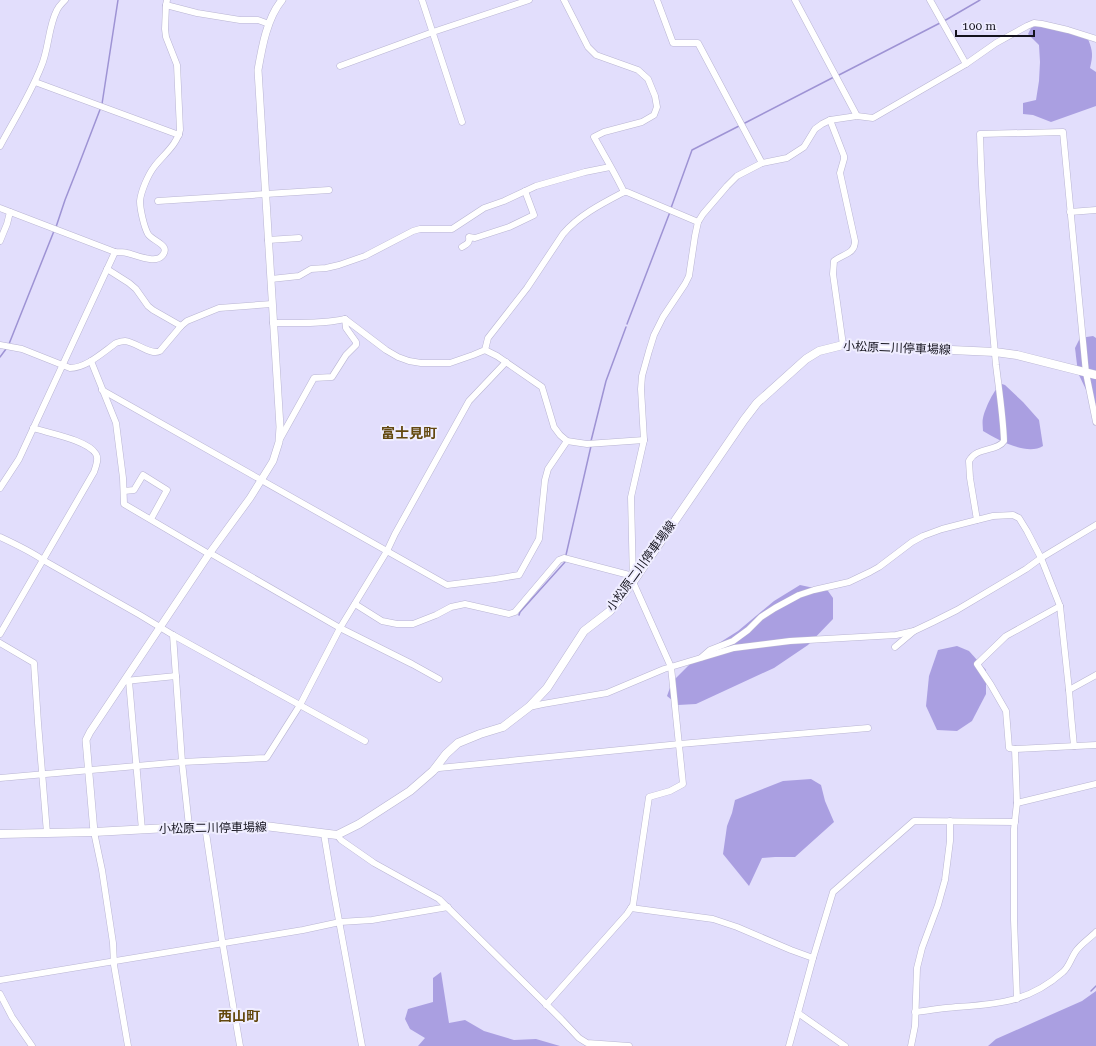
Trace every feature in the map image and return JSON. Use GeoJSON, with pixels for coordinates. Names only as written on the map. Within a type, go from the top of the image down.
{"type":"FeatureCollection","features":[{"type":"Feature","properties":{"kind":"main road","name":"小松原二川停車場線"},"geometry":{"type":"LineString","coordinates":[[0,834],[142,830],[189,826],[257,825],[336,835],[359,824],[410,791],[433,771],[446,754],[458,743],[503,727],[528,707],[547,688],[584,631],[610,611],[744,420],[758,403],[806,359],[819,351],[843,345],[995,352],[1017,355],[1096,375]]}},
{"type":"Feature","properties":{"kind":"street"},"geometry":{"type":"LineString","coordinates":[[0,146],[35,82],[42,64],[53,20],[57,10],[65,0]]}},
{"type":"Feature","properties":{"kind":"street"},"geometry":{"type":"LineString","coordinates":[[279,442],[280,427],[258,70],[262,47],[269,24],[282,0]]}},
{"type":"Feature","properties":{"kind":"street"},"geometry":{"type":"LineString","coordinates":[[422,0],[462,122]]}},
{"type":"Feature","properties":{"kind":"street"},"geometry":{"type":"LineString","coordinates":[[340,66],[433,32],[529,0]]}},
{"type":"Feature","properties":{"kind":"street"},"geometry":{"type":"LineString","coordinates":[[564,0],[588,47],[596,55],[638,70],[648,80],[656,96],[657,107],[654,115],[642,122],[604,132],[594,137],[610,167],[616,174],[624,192]]}},
{"type":"Feature","properties":{"kind":"street"},"geometry":{"type":"LineString","coordinates":[[657,0],[673,42],[698,43],[762,163]]}},
{"type":"Feature","properties":{"kind":"street"},"geometry":{"type":"LineString","coordinates":[[795,0],[857,116]]}},
{"type":"Feature","properties":{"kind":"street"},"geometry":{"type":"LineString","coordinates":[[930,0],[966,64]]}},
{"type":"Feature","properties":{"kind":"street"},"geometry":{"type":"LineString","coordinates":[[0,208],[114,252],[127,253],[149,259],[156,259],[163,256],[165,252],[164,247],[149,236],[144,225],[140,202],[145,183],[152,169],[175,142],[180,130],[177,65],[166,37],[166,2],[205,14],[240,20],[258,20],[269,24]]}},
{"type":"Feature","properties":{"kind":"street"},"geometry":{"type":"LineString","coordinates":[[546,1005],[627,914],[634,902],[649,797],[670,791],[683,784],[671,667],[633,579],[631,497],[644,440],[642,376],[654,335],[663,317],[689,276],[695,236],[698,222],[702,214],[738,176],[762,163],[787,158],[804,147],[816,129],[822,124],[830,120],[857,116],[873,118],[966,64],[996,43],[1027,26],[1034,23],[1042,24],[1096,39]]}},
{"type":"Feature","properties":{"kind":"street"},"geometry":{"type":"LineString","coordinates":[[35,82],[179,135]]}},
{"type":"Feature","properties":{"kind":"street"},"geometry":{"type":"LineString","coordinates":[[830,120],[844,156],[840,173],[855,246],[853,250],[838,257],[834,262],[834,274],[843,345]]}},
{"type":"Feature","properties":{"kind":"street"},"geometry":{"type":"LineString","coordinates":[[977,520],[970,478],[969,460],[974,454],[1002,444],[1004,441],[1003,417],[995,352],[982,184],[980,134],[1063,132],[1086,373],[1096,422]]}},
{"type":"Feature","properties":{"kind":"street"},"geometry":{"type":"LineString","coordinates":[[271,279],[299,276],[311,268],[326,268],[339,265],[365,256],[413,231],[420,229],[452,229],[484,208],[536,186],[585,172],[610,167]]}},
{"type":"Feature","properties":{"kind":"street"},"geometry":{"type":"LineString","coordinates":[[158,201],[329,190]]}},
{"type":"Feature","properties":{"kind":"street"},"geometry":{"type":"LineString","coordinates":[[462,247],[468,244],[470,241],[469,238],[475,238],[509,227],[534,216],[525,191]]}},
{"type":"Feature","properties":{"kind":"street"},"geometry":{"type":"LineString","coordinates":[[485,350],[488,338],[527,288],[562,234],[596,208],[624,192],[627,192],[698,222]]}},
{"type":"Feature","properties":{"kind":"street"},"geometry":{"type":"LineString","coordinates":[[1070,212],[1096,210]]}},
{"type":"Feature","properties":{"kind":"street"},"geometry":{"type":"LineString","coordinates":[[0,241],[10,212]]}},
{"type":"Feature","properties":{"kind":"street"},"geometry":{"type":"LineString","coordinates":[[268,240],[299,238]]}},
{"type":"Feature","properties":{"kind":"street"},"geometry":{"type":"LineString","coordinates":[[0,488],[19,459],[114,252]]}},
{"type":"Feature","properties":{"kind":"street"},"geometry":{"type":"LineString","coordinates":[[107,269],[136,289],[148,306],[153,310],[180,326]]}},
{"type":"Feature","properties":{"kind":"street"},"geometry":{"type":"LineString","coordinates":[[6,346],[31,352],[62,366],[77,368],[121,341],[131,342],[153,352],[160,351],[180,326],[187,321],[219,308],[272,304]]}},
{"type":"Feature","properties":{"kind":"street"},"geometry":{"type":"LineString","coordinates":[[273,323],[336,321],[345,319],[386,350],[409,361],[421,363],[450,363],[485,350]]}},
{"type":"Feature","properties":{"kind":"street"},"geometry":{"type":"LineString","coordinates":[[128,1046],[114,961],[113,943],[102,870],[94,832],[86,740],[210,554],[250,498],[273,461],[279,442],[314,378],[332,377],[346,355],[356,345],[356,342],[346,328],[345,319]]}},
{"type":"Feature","properties":{"kind":"street"},"geometry":{"type":"LineString","coordinates":[[485,350],[506,362],[542,387],[554,427],[567,441],[587,444],[644,440]]}},
{"type":"Feature","properties":{"kind":"street"},"geometry":{"type":"LineString","coordinates":[[91,360],[116,423],[123,478],[124,504],[340,628],[439,679]]}},
{"type":"Feature","properties":{"kind":"street"},"geometry":{"type":"LineString","coordinates":[[0,778],[182,762],[266,758],[300,705],[340,628],[387,551],[398,527],[468,401],[506,362]]}},
{"type":"Feature","properties":{"kind":"street"},"geometry":{"type":"LineString","coordinates":[[102,390],[447,585],[519,575],[539,539],[545,480],[548,469],[567,441]]}},
{"type":"Feature","properties":{"kind":"street"},"geometry":{"type":"LineString","coordinates":[[0,634],[94,472],[97,463],[97,455],[82,442],[33,428]]}},
{"type":"Feature","properties":{"kind":"street"},"geometry":{"type":"LineString","coordinates":[[124,491],[134,490],[143,475],[167,490],[150,519]]}},
{"type":"Feature","properties":{"kind":"street"},"geometry":{"type":"LineString","coordinates":[[702,658],[710,650],[733,641],[748,630],[761,617],[775,608],[814,590],[849,582],[870,572],[912,542],[923,536],[942,529],[993,516],[1013,515],[1018,518],[1027,531],[1041,558],[1060,606],[1070,690],[1070,715],[1074,746]]}},
{"type":"Feature","properties":{"kind":"street"},"geometry":{"type":"LineString","coordinates":[[528,707],[607,693],[671,667],[734,648],[783,642],[896,635],[914,631],[957,610],[1096,525]]}},
{"type":"Feature","properties":{"kind":"street"},"geometry":{"type":"LineString","coordinates":[[0,537],[19,546],[173,635],[365,742]]}},
{"type":"Feature","properties":{"kind":"street"},"geometry":{"type":"LineString","coordinates":[[355,604],[382,621],[397,624],[413,624],[451,607],[465,604],[509,614],[515,612],[560,560],[564,558],[633,579]]}},
{"type":"Feature","properties":{"kind":"street"},"geometry":{"type":"LineString","coordinates":[[1060,606],[1006,636],[976,664],[991,685],[1006,711],[1009,748],[1015,749],[1096,745]]}},
{"type":"Feature","properties":{"kind":"street"},"geometry":{"type":"LineString","coordinates":[[895,647],[914,631]]}},
{"type":"Feature","properties":{"kind":"street"},"geometry":{"type":"LineString","coordinates":[[173,635],[182,762],[189,826]]}},
{"type":"Feature","properties":{"kind":"street"},"geometry":{"type":"LineString","coordinates":[[0,643],[34,663],[47,832]]}},
{"type":"Feature","properties":{"kind":"street"},"geometry":{"type":"LineString","coordinates":[[1070,690],[1096,675]]}},
{"type":"Feature","properties":{"kind":"street"},"geometry":{"type":"LineString","coordinates":[[126,681],[176,676]]}},
{"type":"Feature","properties":{"kind":"street"},"geometry":{"type":"LineString","coordinates":[[126,681],[142,830]]}},
{"type":"Feature","properties":{"kind":"street"},"geometry":{"type":"LineString","coordinates":[[433,771],[439,768],[680,744],[868,728]]}},
{"type":"Feature","properties":{"kind":"street"},"geometry":{"type":"LineString","coordinates":[[1015,749],[1017,803],[1014,857],[1014,920],[1017,999]]}},
{"type":"Feature","properties":{"kind":"street"},"geometry":{"type":"LineString","coordinates":[[1017,803],[1095,784],[1096,778]]}},
{"type":"Feature","properties":{"kind":"street"},"geometry":{"type":"LineString","coordinates":[[789,1046],[833,892],[914,821],[1015,822]]}},
{"type":"Feature","properties":{"kind":"street"},"geometry":{"type":"LineString","coordinates":[[911,1046],[915,1026],[917,968],[922,948],[938,905],[945,880],[950,841],[950,821]]}},
{"type":"Feature","properties":{"kind":"street"},"geometry":{"type":"LineString","coordinates":[[205,826],[240,1046]]}},
{"type":"Feature","properties":{"kind":"street"},"geometry":{"type":"LineString","coordinates":[[324,834],[362,1046]]}},
{"type":"Feature","properties":{"kind":"street"},"geometry":{"type":"LineString","coordinates":[[336,835],[374,863],[439,899],[579,1038],[587,1043],[629,1046]]}},
{"type":"Feature","properties":{"kind":"street"},"geometry":{"type":"LineString","coordinates":[[0,980],[303,930],[340,922],[372,920],[448,907]]}},
{"type":"Feature","properties":{"kind":"street"},"geometry":{"type":"LineString","coordinates":[[631,908],[713,919],[737,927],[813,958]]}},
{"type":"Feature","properties":{"kind":"street"},"geometry":{"type":"LineString","coordinates":[[915,1012],[1007,1002],[1029,995],[1046,986],[1065,971],[1075,953],[1096,932]]}},
{"type":"Feature","properties":{"kind":"street"},"geometry":{"type":"LineString","coordinates":[[0,994],[12,1017],[32,1046]]}},
{"type":"Feature","properties":{"kind":"street"},"geometry":{"type":"LineString","coordinates":[[798,1013],[845,1046]]}},
{"type":"Feature","properties":{"kind":"shaded area"},"geometry":{"type":"Polygon","coordinates":[[[1037,25],[1068,32],[1088,39],[1092,54],[1090,68],[1096,72],[1096,106],[1051,122],[1033,115],[1023,114],[1023,103],[1036,100],[1039,81],[1039,45],[1028,34],[1031,28],[1037,25]]]}},
{"type":"Feature","properties":{"kind":"shaded area"},"geometry":{"type":"Polygon","coordinates":[[[1093,336],[1096,338],[1096,404],[1091,400],[1078,373],[1075,348],[1080,338],[1093,336]]]}},
{"type":"Feature","properties":{"kind":"shaded area"},"geometry":{"type":"Polygon","coordinates":[[[1002,384],[1023,402],[1039,420],[1043,446],[1036,449],[1029,449],[1013,446],[996,439],[983,431],[983,420],[990,399],[1002,384]]]}},
{"type":"Feature","properties":{"kind":"shaded area"},"geometry":{"type":"Polygon","coordinates":[[[800,585],[828,591],[833,598],[833,619],[808,645],[774,668],[696,704],[678,705],[667,696],[672,682],[697,657],[738,631],[774,601],[800,585]]]}},
{"type":"Feature","properties":{"kind":"shaded area"},"geometry":{"type":"Polygon","coordinates":[[[957,646],[969,651],[986,670],[986,694],[972,721],[957,731],[937,730],[926,706],[929,676],[938,650],[957,646]]]}},
{"type":"Feature","properties":{"kind":"shaded area"},"geometry":{"type":"Polygon","coordinates":[[[811,779],[821,785],[825,801],[834,822],[795,857],[762,858],[749,886],[723,854],[727,826],[735,800],[783,781],[811,779]]]}},
{"type":"Feature","properties":{"kind":"shaded area"},"geometry":{"type":"Polygon","coordinates":[[[441,972],[449,1023],[465,1020],[484,1031],[514,1040],[536,1039],[560,1046],[418,1046],[425,1038],[410,1029],[405,1019],[408,1009],[433,1002],[433,978],[441,972]]]}},
{"type":"Feature","properties":{"kind":"shaded area"},"geometry":{"type":"Polygon","coordinates":[[[1096,991],[1096,1046],[988,1046],[996,1039],[1082,1001],[1096,991]]]}},
{"type":"Feature","properties":{"kind":"waterway"},"geometry":{"type":"LineString","coordinates":[[102,104],[118,0]]}},
{"type":"Feature","properties":{"kind":"waterway"},"geometry":{"type":"LineString","coordinates":[[944,21],[980,0]]}},
{"type":"Feature","properties":{"kind":"waterway"},"geometry":{"type":"LineString","coordinates":[[837,76],[940,23]]}},
{"type":"Feature","properties":{"kind":"waterway"},"geometry":{"type":"LineString","coordinates":[[743,124],[834,77]]}},
{"type":"Feature","properties":{"kind":"waterway"},"geometry":{"type":"LineString","coordinates":[[56,227],[101,107]]}},
{"type":"Feature","properties":{"kind":"waterway"},"geometry":{"type":"LineString","coordinates":[[671,208],[692,150],[739,126]]}},
{"type":"Feature","properties":{"kind":"waterway"},"geometry":{"type":"LineString","coordinates":[[627,324],[670,212]]}},
{"type":"Feature","properties":{"kind":"waterway"},"geometry":{"type":"LineString","coordinates":[[9,344],[54,231]]}},
{"type":"Feature","properties":{"kind":"waterway"},"geometry":{"type":"LineString","coordinates":[[591,441],[606,381],[626,327]]}},
{"type":"Feature","properties":{"kind":"waterway"},"geometry":{"type":"LineString","coordinates":[[0,357],[6,349]]}},
{"type":"Feature","properties":{"kind":"waterway"},"geometry":{"type":"LineString","coordinates":[[566,555],[591,446]]}},
{"type":"Feature","properties":{"kind":"waterway"},"geometry":{"type":"LineString","coordinates":[[519,615],[520,612],[565,562]]}},
{"type":"Feature","properties":{"kind":"waterway"},"geometry":{"type":"LineString","coordinates":[[1091,991],[1096,986]]}},
{"type":"Feature","properties":{"kind":"district","name":"富士見町"},"geometry":{"type":"Point","coordinates":[409,433]}},
{"type":"Feature","properties":{"kind":"district","name":"西山町"},"geometry":{"type":"Point","coordinates":[239,1016]}}]}
